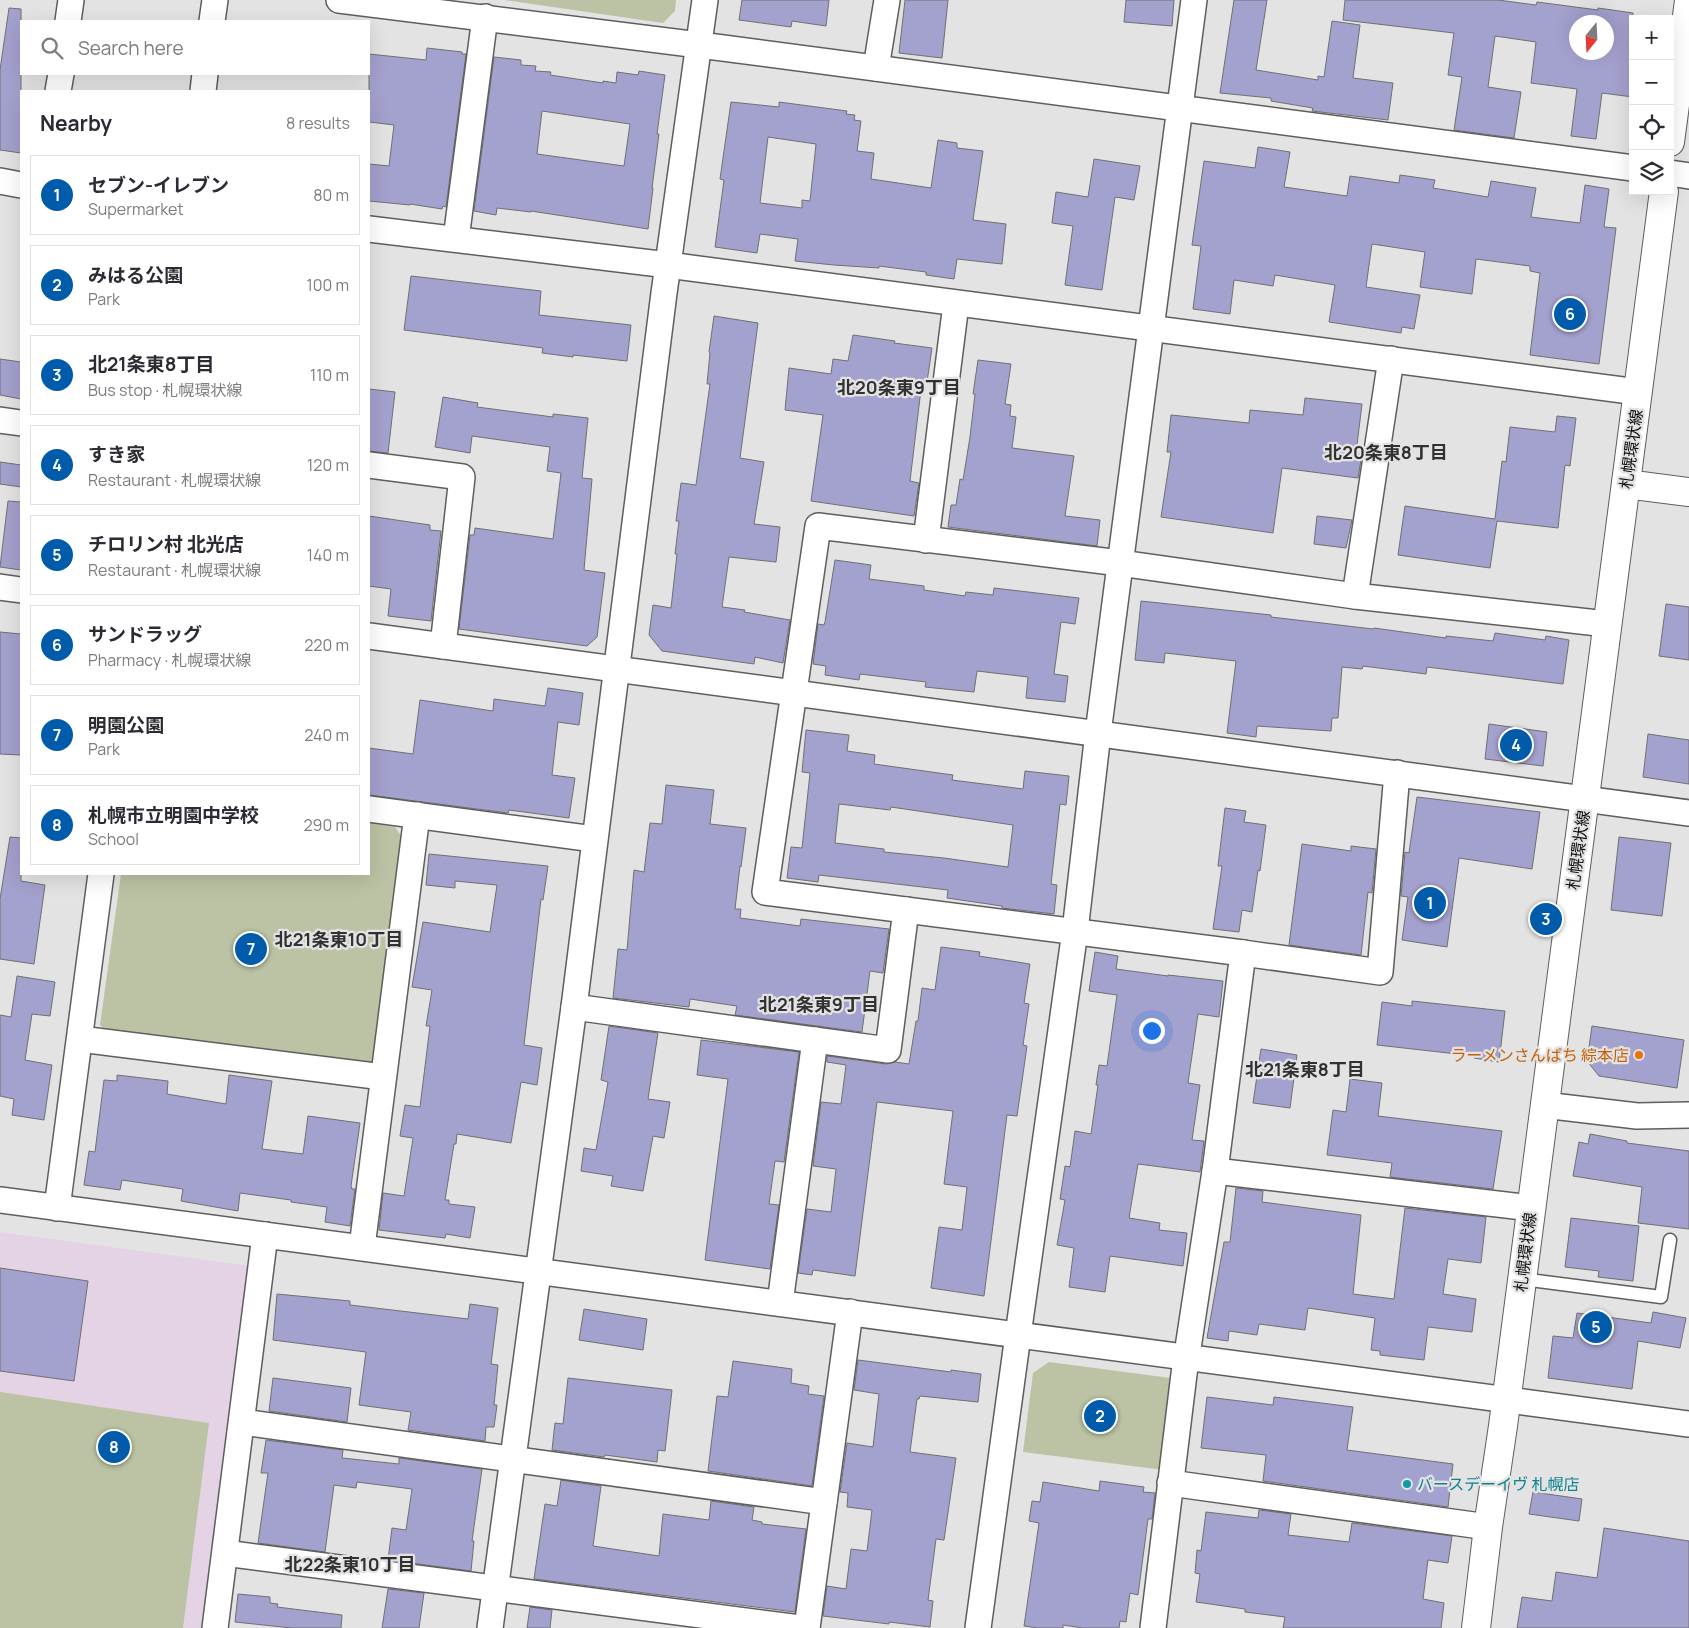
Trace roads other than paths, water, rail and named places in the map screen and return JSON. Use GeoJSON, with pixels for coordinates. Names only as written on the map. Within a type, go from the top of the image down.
{"type":"FeatureCollection","features":[{"type":"Feature","properties":{"kind":"main road"},"geometry":{"type":"LineString","coordinates":[[1674,112],[1689,1]]}},
{"type":"Feature","properties":{"kind":"main road","name":"札幌環状線"},"geometry":{"type":"LineString","coordinates":[[1476,1628],[1663,195]]}},
{"type":"Feature","properties":{"kind":"main road"},"geometry":{"type":"LineString","coordinates":[[1626,484],[1689,492]]}},
{"type":"Feature","properties":{"kind":"street"},"geometry":{"type":"LineString","coordinates":[[68,20],[71,0]]}},
{"type":"Feature","properties":{"kind":"street"},"geometry":{"type":"LineString","coordinates":[[212,20],[215,0]]}},
{"type":"Feature","properties":{"kind":"street"},"geometry":{"type":"LineString","coordinates":[[339,0],[395,4],[1629,167]]}},
{"type":"Feature","properties":{"kind":"street"},"geometry":{"type":"LineString","coordinates":[[490,1628],[574,1007],[668,265],[705,0]]}},
{"type":"Feature","properties":{"kind":"street"},"geometry":{"type":"LineString","coordinates":[[876,68],[887,0]]}},
{"type":"Feature","properties":{"kind":"street"},"geometry":{"type":"LineString","coordinates":[[978,1628],[1075,931],[1098,733],[1194,0]]}},
{"type":"Feature","properties":{"kind":"street"},"geometry":{"type":"LineString","coordinates":[[1680,0],[1689,1]]}},
{"type":"Feature","properties":{"kind":"street"},"geometry":{"type":"LineString","coordinates":[[456,239],[486,17]]}},
{"type":"Feature","properties":{"kind":"street"},"geometry":{"type":"LineString","coordinates":[[58,90],[61,75]]}},
{"type":"Feature","properties":{"kind":"street"},"geometry":{"type":"LineString","coordinates":[[203,90],[205,75]]}},
{"type":"Feature","properties":{"kind":"street"},"geometry":{"type":"LineString","coordinates":[[1674,174],[1689,176]]}},
{"type":"Feature","properties":{"kind":"street"},"geometry":{"type":"LineString","coordinates":[[0,182],[20,184]]}},
{"type":"Feature","properties":{"kind":"street"},"geometry":{"type":"LineString","coordinates":[[370,229],[668,265],[956,304],[1391,358],[1638,392]]}},
{"type":"Feature","properties":{"kind":"street"},"geometry":{"type":"LineString","coordinates":[[926,540],[956,304]]}},
{"type":"Feature","properties":{"kind":"street"},"geometry":{"type":"LineString","coordinates":[[1355,596],[1391,358]]}},
{"type":"Feature","properties":{"kind":"street"},"geometry":{"type":"LineString","coordinates":[[0,420],[20,422]]}},
{"type":"Feature","properties":{"kind":"street"},"geometry":{"type":"LineString","coordinates":[[370,466],[462,477],[443,646]]}},
{"type":"Feature","properties":{"kind":"street"},"geometry":{"type":"LineString","coordinates":[[1397,773],[1380,972],[1243,952],[765,892],[818,526],[1120,563],[1355,596],[1607,624]]}},
{"type":"Feature","properties":{"kind":"street"},"geometry":{"type":"LineString","coordinates":[[0,587],[20,590]]}},
{"type":"Feature","properties":{"kind":"street"},"geometry":{"type":"LineString","coordinates":[[370,636],[1689,812]]}},
{"type":"Feature","properties":{"kind":"street"},"geometry":{"type":"LineString","coordinates":[[370,809],[594,839]]}},
{"type":"Feature","properties":{"kind":"street"},"geometry":{"type":"LineString","coordinates":[[362,1247],[417,815]]}},
{"type":"Feature","properties":{"kind":"street"},"geometry":{"type":"LineString","coordinates":[[57,1208],[102,875]]}},
{"type":"Feature","properties":{"kind":"street"},"geometry":{"type":"LineString","coordinates":[[574,1007],[888,1050],[906,910]]}},
{"type":"Feature","properties":{"kind":"street"},"geometry":{"type":"LineString","coordinates":[[1153,1628],[1170,1483],[1187,1357],[1216,1171],[1243,952]]}},
{"type":"Feature","properties":{"kind":"street"},"geometry":{"type":"LineString","coordinates":[[80,1040],[383,1078]]}},
{"type":"Feature","properties":{"kind":"street"},"geometry":{"type":"LineString","coordinates":[[780,1303],[816,1040]]}},
{"type":"Feature","properties":{"kind":"street"},"geometry":{"type":"LineString","coordinates":[[1544,1105],[1637,1116],[1689,1116]]}},
{"type":"Feature","properties":{"kind":"street"},"geometry":{"type":"LineString","coordinates":[[1216,1171],[1531,1208]]}},
{"type":"Feature","properties":{"kind":"street"},"geometry":{"type":"LineString","coordinates":[[0,1200],[1689,1424]]}},
{"type":"Feature","properties":{"kind":"street"},"geometry":{"type":"LineString","coordinates":[[215,1628],[265,1235]]}},
{"type":"Feature","properties":{"kind":"street"},"geometry":{"type":"LineString","coordinates":[[807,1628],[850,1312]]}},
{"type":"Feature","properties":{"kind":"street"},"geometry":{"type":"LineString","coordinates":[[242,1422],[824,1502]]}},
{"type":"Feature","properties":{"kind":"street"},"geometry":{"type":"LineString","coordinates":[[1170,1483],[1488,1527]]}},
{"type":"Feature","properties":{"kind":"street"},"geometry":{"type":"LineString","coordinates":[[225,1553],[800,1628]]}},
{"type":"Feature","properties":{"kind":"lane"},"geometry":{"type":"LineString","coordinates":[[1522,1279],[1661,1297],[1670,1240]]}},
{"type":"Feature","properties":{"kind":"place","name":"サンドラッグ"},"geometry":{"type":"Point","coordinates":[1570,314]}},
{"type":"Feature","properties":{"kind":"place","name":"すき家"},"geometry":{"type":"Point","coordinates":[1516,745]}},
{"type":"Feature","properties":{"kind":"place","name":"セブン-イレブン"},"geometry":{"type":"Point","coordinates":[1430,903]}},
{"type":"Feature","properties":{"kind":"place","name":"北21条東8丁目"},"geometry":{"type":"Point","coordinates":[1546,919]}},
{"type":"Feature","properties":{"kind":"place","name":"明園公園"},"geometry":{"type":"Point","coordinates":[251,949]}},
{"type":"Feature","properties":{"kind":"place","name":"ラーメンさんぱち 綜本店"},"geometry":{"type":"Point","coordinates":[1639,1055]}},
{"type":"Feature","properties":{"kind":"place","name":"チロリン村 北光店"},"geometry":{"type":"Point","coordinates":[1596,1327]}},
{"type":"Feature","properties":{"kind":"place","name":"みはる公園"},"geometry":{"type":"Point","coordinates":[1100,1416]}},
{"type":"Feature","properties":{"kind":"place","name":"札幌市立明園中学校"},"geometry":{"type":"Point","coordinates":[114,1447]}},
{"type":"Feature","properties":{"kind":"place","name":"バースデーイヴ 札幌店"},"geometry":{"type":"Point","coordinates":[1407,1484]}},
{"type":"Feature","properties":{"kind":"district","name":"北20条東9丁目"},"geometry":{"type":"Point","coordinates":[899,387]}},
{"type":"Feature","properties":{"kind":"district","name":"北20条東8丁目"},"geometry":{"type":"Point","coordinates":[1386,452]}},
{"type":"Feature","properties":{"kind":"district","name":"北21条東10丁目"},"geometry":{"type":"Point","coordinates":[339,939]}},
{"type":"Feature","properties":{"kind":"district","name":"北21条東9丁目"},"geometry":{"type":"Point","coordinates":[819,1004]}},
{"type":"Feature","properties":{"kind":"district","name":"北21条東8丁目"},"geometry":{"type":"Point","coordinates":[1305,1069]}},
{"type":"Feature","properties":{"kind":"district","name":"北22条東10丁目"},"geometry":{"type":"Point","coordinates":[350,1564]}}]}
